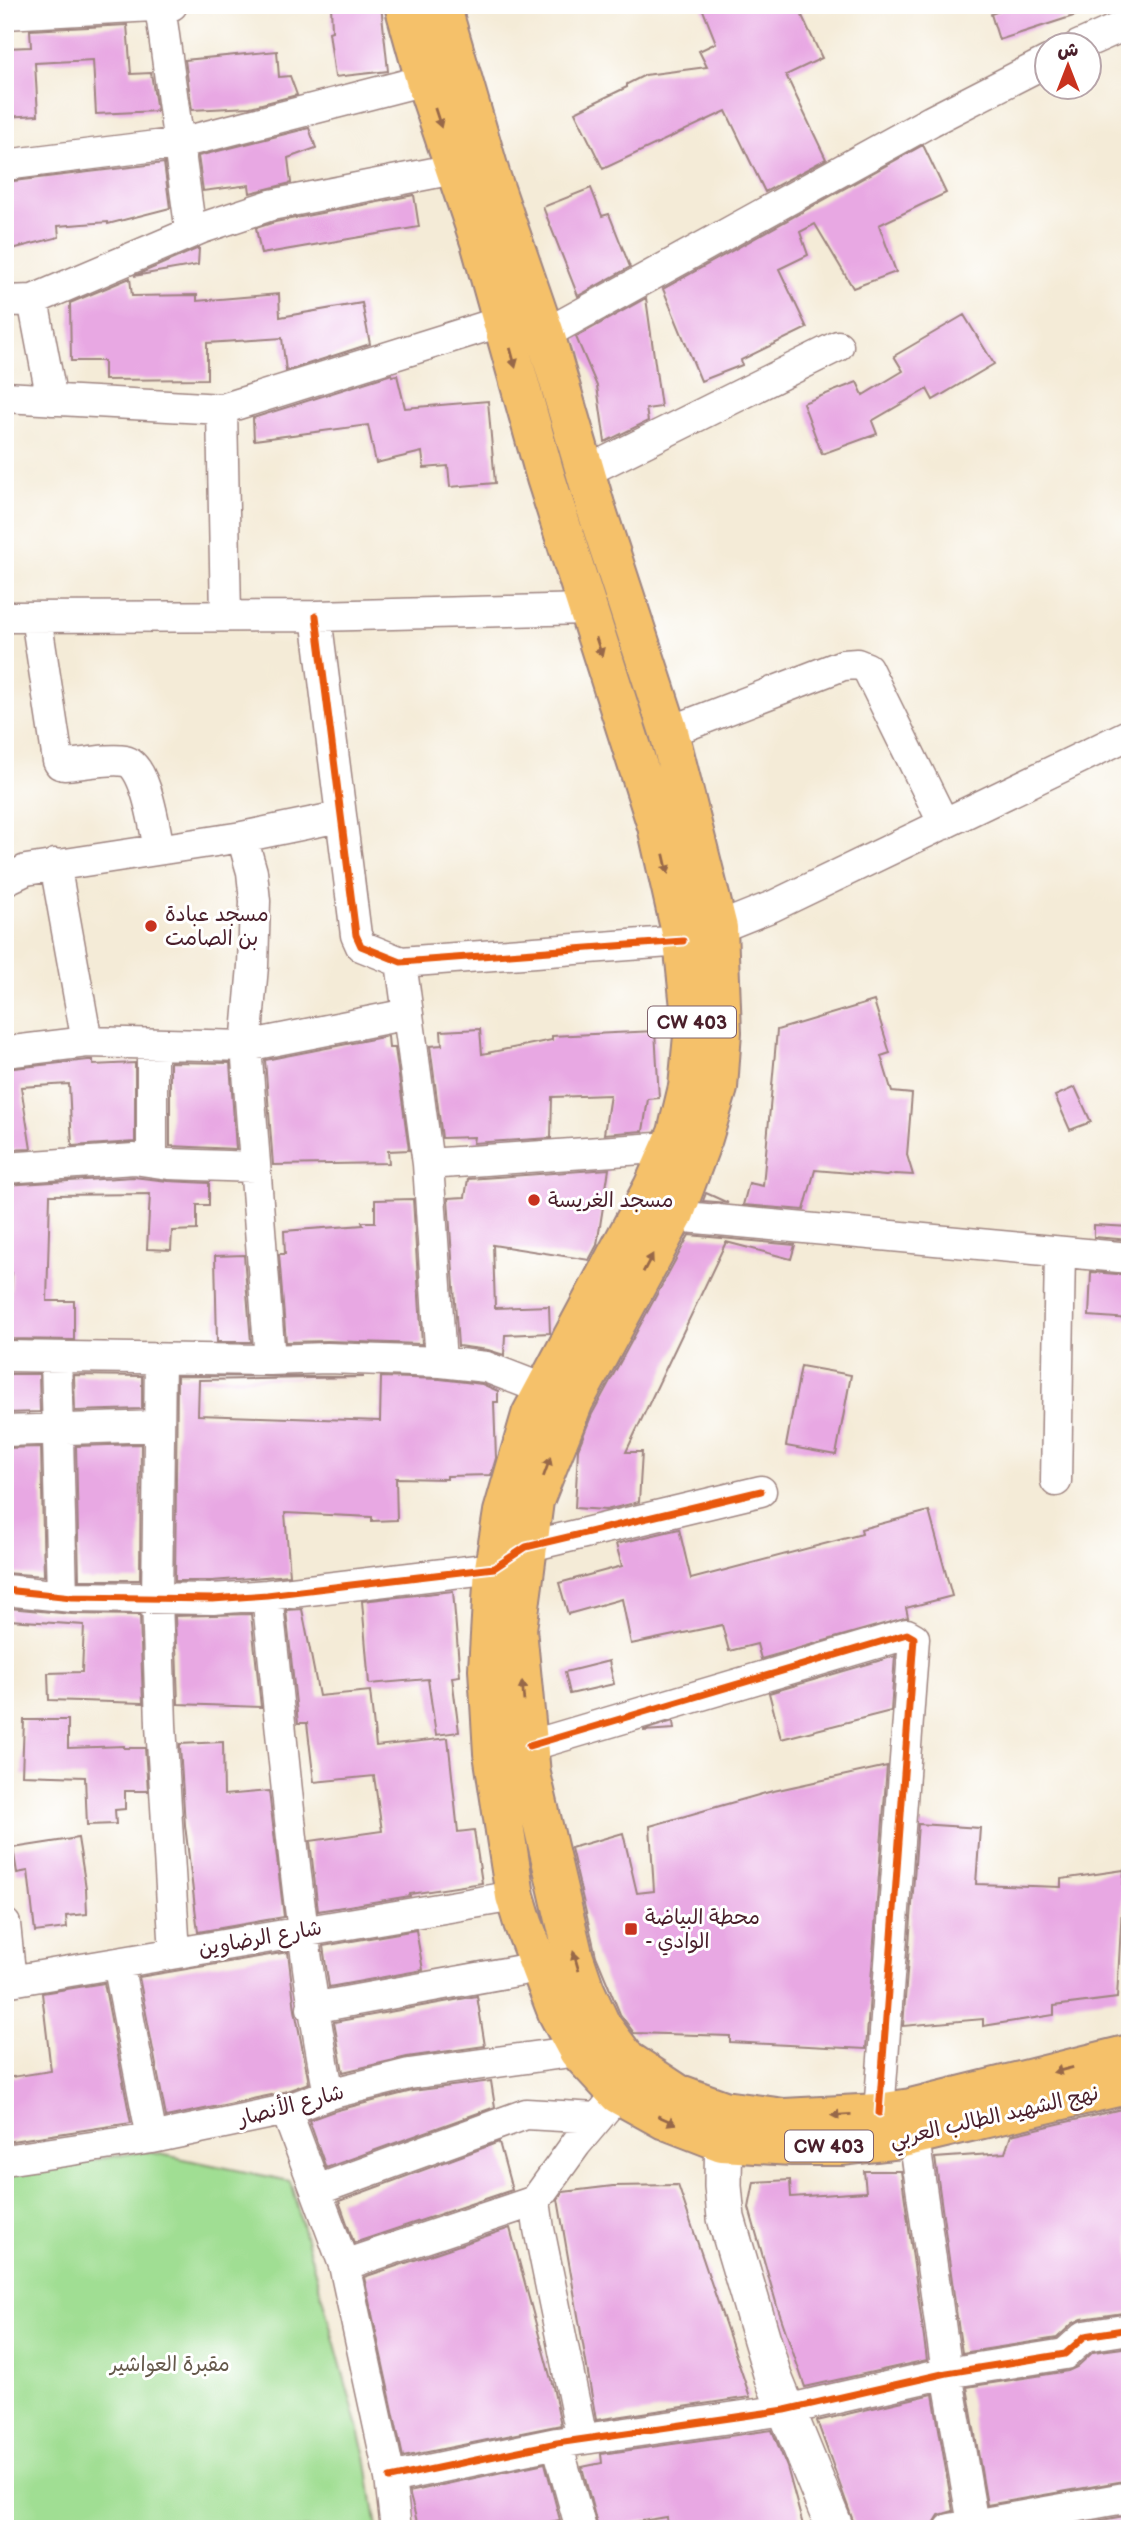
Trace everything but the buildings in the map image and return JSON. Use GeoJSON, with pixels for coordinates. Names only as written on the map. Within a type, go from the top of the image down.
{"type":"FeatureCollection","features":[{"type":"Feature","properties":{"kind":"main road","name":"CW 403"},"geometry":{"type":"LineString","coordinates":[[404,5],[425,80],[480,242],[586,609],[657,826],[701,934],[688,1087],[677,1133],[653,1187],[543,1390],[522,1441],[503,1512],[494,1568],[488,1669],[493,1753],[515,1896],[538,1966],[581,2035]]}},
{"type":"Feature","properties":{"kind":"main road","name":"CW 403"},"geometry":{"type":"LineString","coordinates":[[441,5],[491,177],[545,334],[585,472],[669,732],[701,934],[722,1032],[718,1088],[703,1139],[674,1216],[564,1422],[534,1501],[526,1547],[517,1629],[531,1774],[574,1958],[585,1990],[581,2035]]}},
{"type":"Feature","properties":{"kind":"main road","name":"نهج الشهيد الطالب العربي"},"geometry":{"type":"LineString","coordinates":[[581,2035],[607,2106],[665,2120],[723,2126],[792,2147],[844,2146],[914,2137],[1130,2084]]}},
{"type":"Feature","properties":{"kind":"main road","name":"نهج الشهيد الطالب العربي"},"geometry":{"type":"LineString","coordinates":[[581,2035],[627,2060],[723,2126],[784,2118],[879,2113],[911,2108],[1130,2054]]}},
{"type":"Feature","properties":{"kind":"street"},"geometry":{"type":"LineString","coordinates":[[5,14],[172,5]]}},
{"type":"Feature","properties":{"kind":"street"},"geometry":{"type":"LineString","coordinates":[[160,6],[191,233]]}},
{"type":"Feature","properties":{"kind":"street"},"geometry":{"type":"LineString","coordinates":[[1104,34],[1130,23]]}},
{"type":"Feature","properties":{"kind":"street"},"geometry":{"type":"LineString","coordinates":[[545,334],[931,121],[1034,68]]}},
{"type":"Feature","properties":{"kind":"street"},"geometry":{"type":"LineString","coordinates":[[5,165],[180,143],[425,80]]}},
{"type":"Feature","properties":{"kind":"street"},"geometry":{"type":"LineString","coordinates":[[52,400],[19,301],[191,233],[271,205],[454,169]]}},
{"type":"Feature","properties":{"kind":"street"},"geometry":{"type":"LineString","coordinates":[[5,397],[222,409],[503,321]]}},
{"type":"Feature","properties":{"kind":"street"},"geometry":{"type":"LineString","coordinates":[[585,472],[838,346]]}},
{"type":"Feature","properties":{"kind":"street"},"geometry":{"type":"LineString","coordinates":[[222,409],[226,616]]}},
{"type":"Feature","properties":{"kind":"street"},"geometry":{"type":"LineString","coordinates":[[5,617],[316,616],[586,609]]}},
{"type":"Feature","properties":{"kind":"street"},"geometry":{"type":"LineString","coordinates":[[316,616],[339,817],[356,935],[361,946],[401,962],[701,934],[773,906],[1130,734]]}},
{"type":"Feature","properties":{"kind":"street"},"geometry":{"type":"LineString","coordinates":[[36,617],[58,761],[64,765],[125,761],[135,766],[142,778],[159,849]]}},
{"type":"Feature","properties":{"kind":"street"},"geometry":{"type":"LineString","coordinates":[[669,732],[843,665],[857,664],[867,668],[944,824]]}},
{"type":"Feature","properties":{"kind":"street"},"geometry":{"type":"LineString","coordinates":[[5,880],[26,870],[55,864],[242,837],[339,817]]}},
{"type":"Feature","properties":{"kind":"street"},"geometry":{"type":"LineString","coordinates":[[242,837],[252,872],[256,901],[254,966],[246,1046],[270,1360]]}},
{"type":"Feature","properties":{"kind":"street"},"geometry":{"type":"LineString","coordinates":[[55,864],[87,1042]]}},
{"type":"Feature","properties":{"kind":"street"},"geometry":{"type":"LineString","coordinates":[[401,962],[428,1164],[441,1362]]}},
{"type":"Feature","properties":{"kind":"street"},"geometry":{"type":"LineString","coordinates":[[5,1052],[87,1042],[246,1046],[408,1014]]}},
{"type":"Feature","properties":{"kind":"street"},"geometry":{"type":"LineString","coordinates":[[152,1044],[152,1161]]}},
{"type":"Feature","properties":{"kind":"street"},"geometry":{"type":"LineString","coordinates":[[428,1164],[671,1147]]}},
{"type":"Feature","properties":{"kind":"street"},"geometry":{"type":"LineString","coordinates":[[5,1168],[134,1159],[169,1164],[255,1167]]}},
{"type":"Feature","properties":{"kind":"street"},"geometry":{"type":"LineString","coordinates":[[674,1216],[1130,1258]]}},
{"type":"Feature","properties":{"kind":"street"},"geometry":{"type":"LineString","coordinates":[[1056,1481],[1060,1252]]}},
{"type":"Feature","properties":{"kind":"street"},"geometry":{"type":"LineString","coordinates":[[5,1356],[270,1360],[327,1358],[441,1362],[486,1367],[543,1390]]}},
{"type":"Feature","properties":{"kind":"street"},"geometry":{"type":"LineString","coordinates":[[55,1357],[62,1596]]}},
{"type":"Feature","properties":{"kind":"street"},"geometry":{"type":"LineString","coordinates":[[160,1359],[157,1599],[161,1725],[175,1953]]}},
{"type":"Feature","properties":{"kind":"street"},"geometry":{"type":"LineString","coordinates":[[5,1430],[159,1426]]}},
{"type":"Feature","properties":{"kind":"street"},"geometry":{"type":"LineString","coordinates":[[5,1590],[62,1596],[157,1599],[267,1595],[494,1568],[526,1547],[761,1491]]}},
{"type":"Feature","properties":{"kind":"street"},"geometry":{"type":"LineString","coordinates":[[267,1595],[302,1931],[312,2008],[329,2094]]}},
{"type":"Feature","properties":{"kind":"street"},"geometry":{"type":"LineString","coordinates":[[529,1746],[907,1634],[914,1638],[879,2113]]}},
{"type":"Feature","properties":{"kind":"street","name":"شارع الرضاوين"},"geometry":{"type":"LineString","coordinates":[[8,1982],[515,1896]]}},
{"type":"Feature","properties":{"kind":"street"},"geometry":{"type":"LineString","coordinates":[[5,1924],[8,1982]]}},
{"type":"Feature","properties":{"kind":"street"},"geometry":{"type":"LineString","coordinates":[[118,1963],[152,2138]]}},
{"type":"Feature","properties":{"kind":"street"},"geometry":{"type":"LineString","coordinates":[[312,2008],[538,1966]]}},
{"type":"Feature","properties":{"kind":"street","name":"شارع الأنصار"},"geometry":{"type":"LineString","coordinates":[[5,2160],[152,2138],[286,2110],[329,2094],[581,2035]]}},
{"type":"Feature","properties":{"kind":"street"},"geometry":{"type":"LineString","coordinates":[[317,2190],[526,2114],[607,2106]]}},
{"type":"Feature","properties":{"kind":"street"},"geometry":{"type":"LineString","coordinates":[[344,2265],[535,2201],[607,2106]]}},
{"type":"Feature","properties":{"kind":"street"},"geometry":{"type":"LineString","coordinates":[[286,2110],[344,2265],[390,2478],[396,2529]]}},
{"type":"Feature","properties":{"kind":"street"},"geometry":{"type":"LineString","coordinates":[[723,2126],[726,2218],[773,2377],[835,2529]]}},
{"type":"Feature","properties":{"kind":"street"},"geometry":{"type":"LineString","coordinates":[[914,2137],[947,2373],[961,2526],[1130,2497]]}},
{"type":"Feature","properties":{"kind":"street"},"geometry":{"type":"LineString","coordinates":[[535,2201],[582,2529]]}},
{"type":"Feature","properties":{"kind":"street"},"geometry":{"type":"LineString","coordinates":[[390,2478],[570,2441],[785,2410],[947,2373],[1065,2354],[1085,2336],[1130,2329]]}},
{"type":"Feature","properties":{"kind":"green space","name":"مقبرة العواشير"},"geometry":{"type":"Polygon","coordinates":[[[145,2151],[290,2181],[366,2456],[377,2529],[5,2529],[5,2175],[145,2151]]]}},
{"type":"Feature","properties":{"kind":"cycle path"},"geometry":{"type":"LineString","coordinates":[[316,616],[356,935],[361,946],[401,962],[683,941]]}},
{"type":"Feature","properties":{"kind":"cycle path"},"geometry":{"type":"LineString","coordinates":[[5,1590],[72,1597],[213,1599],[494,1568],[526,1547],[761,1491]]}},
{"type":"Feature","properties":{"kind":"cycle path"},"geometry":{"type":"LineString","coordinates":[[529,1746],[907,1634],[914,1638],[879,2113]]}},
{"type":"Feature","properties":{"kind":"cycle path"},"geometry":{"type":"LineString","coordinates":[[390,2478],[557,2443],[785,2410],[947,2373],[1065,2354],[1085,2336],[1130,2329]]}},
{"type":"Feature","properties":{"kind":"place","name":"مسجد عبادة بن الصامت"},"geometry":{"type":"Point","coordinates":[151,926]}},
{"type":"Feature","properties":{"kind":"place","name":"مسجد الغريسة"},"geometry":{"type":"Point","coordinates":[534,1200]}},
{"type":"Feature","properties":{"kind":"place","name":"محطة البياضة - الوادي"},"geometry":{"type":"Point","coordinates":[631,1929]}}]}
